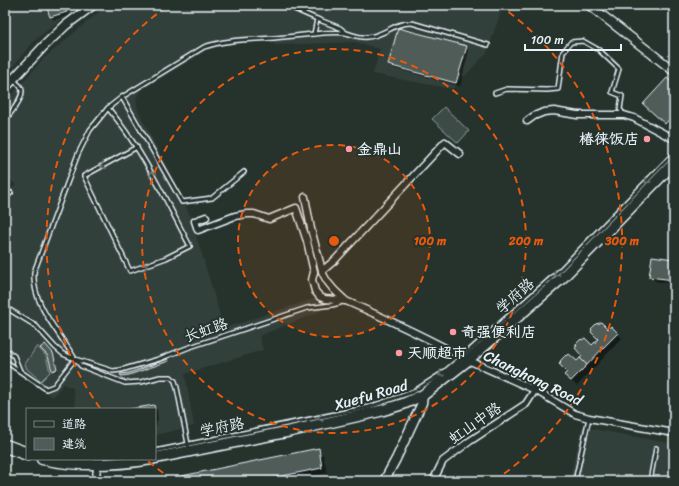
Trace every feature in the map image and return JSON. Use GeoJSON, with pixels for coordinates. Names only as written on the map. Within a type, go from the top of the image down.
{"type":"FeatureCollection","features":[{"type":"Feature","properties":{"kind":"main road","name":"Xuefu Road"},"geometry":{"type":"LineString","coordinates":[[156,458],[188,448],[380,411],[403,404],[423,395],[465,358],[562,278],[674,163]]}},
{"type":"Feature","properties":{"kind":"main road"},"geometry":{"type":"LineString","coordinates":[[5,448],[26,455]]}},
{"type":"Feature","properties":{"kind":"main road","name":"Xuefu Road"},"geometry":{"type":"LineString","coordinates":[[49,460],[78,464],[92,461],[117,464],[147,460]]}},
{"type":"Feature","properties":{"kind":"street"},"geometry":{"type":"LineString","coordinates":[[5,88],[66,25],[93,5]]}},
{"type":"Feature","properties":{"kind":"street"},"geometry":{"type":"LineString","coordinates":[[589,5],[674,71]]}},
{"type":"Feature","properties":{"kind":"street"},"geometry":{"type":"LineString","coordinates":[[527,121],[534,116],[554,110],[577,115],[624,115],[634,118],[674,139]]}},
{"type":"Feature","properties":{"kind":"street"},"geometry":{"type":"LineString","coordinates":[[322,271],[335,260],[445,142],[460,154]]}},
{"type":"Feature","properties":{"kind":"street"},"geometry":{"type":"LineString","coordinates":[[304,197],[322,271],[326,280],[346,301]]}},
{"type":"Feature","properties":{"kind":"street"},"geometry":{"type":"LineString","coordinates":[[206,217],[195,221],[198,230],[235,216],[254,214],[269,218],[296,208],[307,241],[314,272],[312,280],[315,291],[320,297],[325,299],[346,301]]}},
{"type":"Feature","properties":{"kind":"street","name":"Changhong Road"},"geometry":{"type":"LineString","coordinates":[[346,301],[535,390],[575,414],[589,418],[674,433]]}},
{"type":"Feature","properties":{"kind":"street","name":"虹山中路"},"geometry":{"type":"LineString","coordinates":[[433,481],[444,461],[526,404],[535,390]]}},
{"type":"Feature","properties":{"kind":"street"},"geometry":{"type":"LineString","coordinates":[[384,481],[422,403],[423,395]]}},
{"type":"Feature","properties":{"kind":"street"},"geometry":{"type":"LineString","coordinates":[[92,461],[96,481]]}},
{"type":"Feature","properties":{"kind":"lane"},"geometry":{"type":"LineString","coordinates":[[285,5],[360,38],[382,33],[403,22],[412,23],[488,45]]}},
{"type":"Feature","properties":{"kind":"lane"},"geometry":{"type":"LineString","coordinates":[[314,34],[317,19]]}},
{"type":"Feature","properties":{"kind":"lane"},"geometry":{"type":"LineString","coordinates":[[188,448],[177,388],[171,377],[125,383],[81,366],[75,359],[36,296],[34,272],[78,154],[90,130],[108,108],[122,97],[204,47],[232,40],[346,33]]}},
{"type":"Feature","properties":{"kind":"lane"},"geometry":{"type":"LineString","coordinates":[[495,94],[507,89],[558,89],[563,52],[571,42],[583,41],[599,50],[619,69],[612,92],[622,96],[620,109],[624,115]]}},
{"type":"Feature","properties":{"kind":"lane"},"geometry":{"type":"LineString","coordinates":[[5,69],[13,80],[19,84],[23,91],[22,96],[5,121]]}},
{"type":"Feature","properties":{"kind":"lane"},"geometry":{"type":"LineString","coordinates":[[122,97],[182,202],[212,198],[244,172]]}},
{"type":"Feature","properties":{"kind":"lane"},"geometry":{"type":"LineString","coordinates":[[108,108],[123,126],[137,147],[190,246],[166,258],[130,271],[84,176],[137,147]]}},
{"type":"Feature","properties":{"kind":"lane","name":"学府路"},"geometry":{"type":"LineString","coordinates":[[156,451],[188,448],[369,407],[413,392],[427,384],[465,358],[558,272],[674,153]]}},
{"type":"Feature","properties":{"kind":"lane"},"geometry":{"type":"LineString","coordinates":[[5,198],[11,193]]}},
{"type":"Feature","properties":{"kind":"lane","name":"长虹路"},"geometry":{"type":"LineString","coordinates":[[75,359],[113,371],[121,370],[159,359],[187,348],[307,308],[332,305],[346,301]]}},
{"type":"Feature","properties":{"kind":"lane"},"geometry":{"type":"LineString","coordinates":[[5,307],[36,326],[55,347],[64,354],[75,359]]}},
{"type":"Feature","properties":{"kind":"lane"},"geometry":{"type":"LineString","coordinates":[[5,350],[14,356],[20,370]]}},
{"type":"Feature","properties":{"kind":"lane"},"geometry":{"type":"LineString","coordinates":[[5,361],[46,389],[54,386],[75,359]]}},
{"type":"Feature","properties":{"kind":"lane"},"geometry":{"type":"LineString","coordinates":[[575,481],[589,418]]}},
{"type":"Feature","properties":{"kind":"lane"},"geometry":{"type":"LineString","coordinates":[[5,441],[26,449]]}},
{"type":"Feature","properties":{"kind":"lane"},"geometry":{"type":"LineString","coordinates":[[650,481],[656,448]]}},
{"type":"Feature","properties":{"kind":"shaded area"},"geometry":{"type":"Polygon","coordinates":[[[5,5],[90,5],[77,14],[74,11],[60,20],[34,41],[5,76],[5,5]]]}},
{"type":"Feature","properties":{"kind":"shaded area"},"geometry":{"type":"Polygon","coordinates":[[[107,5],[503,5],[487,53],[452,89],[373,74],[380,49],[355,42],[275,45],[273,41],[224,43],[207,50],[140,91],[136,99],[138,110],[190,215],[224,328],[316,298],[321,311],[259,336],[263,350],[185,374],[194,426],[156,435],[156,408],[76,408],[73,388],[63,384],[53,397],[10,369],[5,376],[5,194],[16,185],[5,174],[5,103],[43,59],[107,5]]]}},
{"type":"Feature","properties":{"kind":"shaded area"},"geometry":{"type":"Polygon","coordinates":[[[444,107],[469,131],[458,143],[432,119],[444,107]]]}},
{"type":"Feature","properties":{"kind":"shaded area"},"geometry":{"type":"Polygon","coordinates":[[[37,346],[46,356],[50,372],[41,381],[27,369],[25,364],[37,346]]]}},
{"type":"Feature","properties":{"kind":"shaded area"},"geometry":{"type":"Polygon","coordinates":[[[582,427],[674,444],[674,481],[569,481],[582,427]]]}},
{"type":"Feature","properties":{"kind":"building"},"geometry":{"type":"Polygon","coordinates":[[[46,5],[65,5],[67,12],[50,17],[46,5]]]}},
{"type":"Feature","properties":{"kind":"building"},"geometry":{"type":"Polygon","coordinates":[[[398,28],[467,46],[456,83],[388,65],[398,28]]]}},
{"type":"Feature","properties":{"kind":"building"},"geometry":{"type":"Polygon","coordinates":[[[667,78],[674,84],[674,114],[665,124],[643,104],[667,78]]]}},
{"type":"Feature","properties":{"kind":"building"},"geometry":{"type":"Polygon","coordinates":[[[652,256],[674,259],[674,280],[649,277],[652,256]]]}},
{"type":"Feature","properties":{"kind":"building"},"geometry":{"type":"Polygon","coordinates":[[[601,322],[608,329],[611,326],[618,333],[602,349],[595,342],[598,339],[591,332],[591,329],[597,323],[598,324],[601,322]]]}},
{"type":"Feature","properties":{"kind":"building"},"geometry":{"type":"Polygon","coordinates":[[[585,338],[592,345],[595,342],[602,349],[587,365],[580,358],[582,356],[575,348],[577,346],[575,345],[581,339],[582,340],[585,338]]]}},
{"type":"Feature","properties":{"kind":"building"},"geometry":{"type":"Polygon","coordinates":[[[45,344],[53,353],[57,369],[52,371],[48,356],[40,348],[45,344]]]}},
{"type":"Feature","properties":{"kind":"building"},"geometry":{"type":"Polygon","coordinates":[[[569,354],[577,361],[580,358],[587,365],[571,381],[564,375],[567,372],[559,364],[566,355],[567,356],[569,354]]]}},
{"type":"Feature","properties":{"kind":"building"},"geometry":{"type":"Polygon","coordinates":[[[168,359],[169,361],[129,375],[121,376],[120,374],[129,373],[168,359]]]}},
{"type":"Feature","properties":{"kind":"building"},"geometry":{"type":"Polygon","coordinates":[[[154,405],[155,408],[136,408],[154,405]]]}},
{"type":"Feature","properties":{"kind":"building"},"geometry":{"type":"Polygon","coordinates":[[[319,448],[322,468],[257,481],[157,481],[319,448]]]}},
{"type":"Feature","properties":{"kind":"place","name":"椿徕饭店"},"geometry":{"type":"Point","coordinates":[647,139]}},
{"type":"Feature","properties":{"kind":"place","name":"金鼎山"},"geometry":{"type":"Point","coordinates":[349,149]}},
{"type":"Feature","properties":{"kind":"place","name":"奇强便利店"},"geometry":{"type":"Point","coordinates":[453,332]}},
{"type":"Feature","properties":{"kind":"place","name":"天顺超市"},"geometry":{"type":"Point","coordinates":[399,353]}}]}
